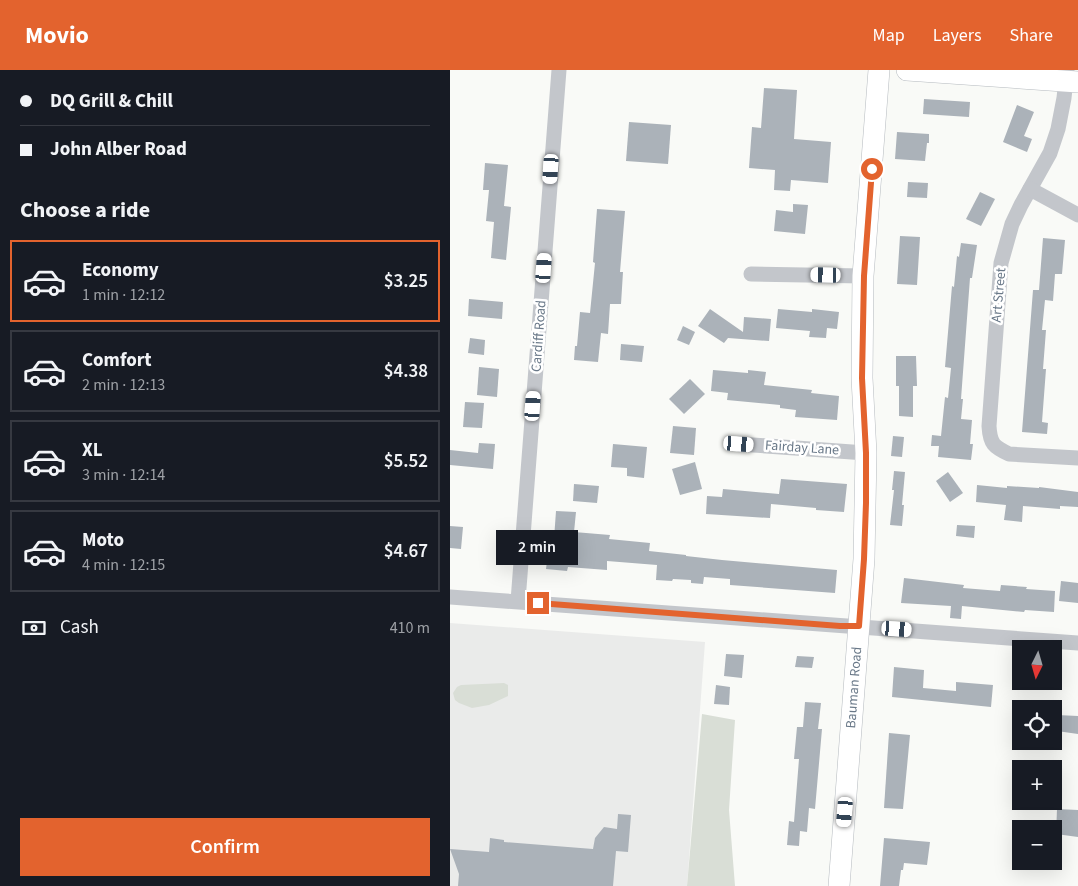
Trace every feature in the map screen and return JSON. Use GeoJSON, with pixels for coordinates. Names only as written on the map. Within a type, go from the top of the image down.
{"type":"FeatureCollection","features":[{"type":"Feature","properties":{"kind":"street","name":"Cardiff Road"},"geometry":{"type":"LineString","coordinates":[[518,601],[559,70]]}},
{"type":"Feature","properties":{"kind":"street","name":"Bauman Road"},"geometry":{"type":"LineString","coordinates":[[840,886],[864,559],[866,453],[862,378],[864,276],[879,70]]}},
{"type":"Feature","properties":{"kind":"street"},"geometry":{"type":"LineString","coordinates":[[907,70],[1070,77]]}},
{"type":"Feature","properties":{"kind":"street","name":"Art Street"},"geometry":{"type":"LineString","coordinates":[[1070,77],[1058,129],[1050,153],[1012,224],[1002,263],[989,426],[992,443],[1009,454],[1078,458]]}},
{"type":"Feature","properties":{"kind":"street"},"geometry":{"type":"LineString","coordinates":[[1030,189],[1078,215]]}},
{"type":"Feature","properties":{"kind":"street"},"geometry":{"type":"LineString","coordinates":[[751,274],[864,276]]}},
{"type":"Feature","properties":{"kind":"street","name":"Fairday Lane"},"geometry":{"type":"LineString","coordinates":[[739,444],[866,453]]}},
{"type":"Feature","properties":{"kind":"street"},"geometry":{"type":"LineString","coordinates":[[450,597],[1078,643]]}},
{"type":"Feature","properties":{"kind":"shaded area"},"geometry":{"type":"Polygon","coordinates":[[[450,623],[705,642],[687,886],[450,886],[450,623]]]}},
{"type":"Feature","properties":{"kind":"shaded area"},"geometry":{"type":"Polygon","coordinates":[[[504,683],[508,685],[508,696],[489,705],[472,708],[455,700],[453,693],[461,685],[504,683]]]}},
{"type":"Feature","properties":{"kind":"shaded area"},"geometry":{"type":"Polygon","coordinates":[[[702,714],[735,720],[729,810],[735,886],[687,886],[702,714]]]}},
{"type":"Feature","properties":{"kind":"building"},"geometry":{"type":"Polygon","coordinates":[[[764,88],[797,90],[794,139],[831,142],[828,183],[791,180],[790,191],[774,190],[775,170],[749,168],[752,127],[761,128],[764,88]]]}},
{"type":"Feature","properties":{"kind":"building"},"geometry":{"type":"Polygon","coordinates":[[[924,99],[970,102],[969,117],[923,114],[924,99]]]}},
{"type":"Feature","properties":{"kind":"building"},"geometry":{"type":"Polygon","coordinates":[[[1017,105],[1034,112],[1024,136],[1032,139],[1027,152],[1003,142],[1017,105]]]}},
{"type":"Feature","properties":{"kind":"building"},"geometry":{"type":"Polygon","coordinates":[[[629,122],[671,125],[668,164],[626,161],[629,122]]]}},
{"type":"Feature","properties":{"kind":"building"},"geometry":{"type":"Polygon","coordinates":[[[897,132],[929,134],[925,161],[895,159],[897,132]]]}},
{"type":"Feature","properties":{"kind":"building"},"geometry":{"type":"Polygon","coordinates":[[[485,163],[508,165],[504,206],[511,207],[506,260],[491,258],[494,222],[486,221],[489,190],[483,190],[485,163]]]}},
{"type":"Feature","properties":{"kind":"building"},"geometry":{"type":"Polygon","coordinates":[[[908,182],[928,183],[927,198],[907,197],[908,182]]]}},
{"type":"Feature","properties":{"kind":"building"},"geometry":{"type":"Polygon","coordinates":[[[980,192],[995,199],[981,226],[966,219],[980,192]]]}},
{"type":"Feature","properties":{"kind":"building"},"geometry":{"type":"Polygon","coordinates":[[[793,204],[808,205],[805,234],[774,231],[776,210],[793,212],[793,204]]]}},
{"type":"Feature","properties":{"kind":"building"},"geometry":{"type":"Polygon","coordinates":[[[597,209],[625,211],[620,272],[623,272],[621,304],[610,304],[608,334],[601,333],[598,362],[574,360],[580,312],[590,313],[595,263],[593,262],[597,209]]]}},
{"type":"Feature","properties":{"kind":"building"},"geometry":{"type":"Polygon","coordinates":[[[900,236],[920,237],[917,285],[897,284],[900,236]]]}},
{"type":"Feature","properties":{"kind":"building"},"geometry":{"type":"Polygon","coordinates":[[[1043,238],[1065,240],[1062,274],[1055,274],[1053,301],[1045,300],[1042,330],[1046,330],[1043,369],[1046,369],[1042,422],[1048,423],[1047,434],[1022,432],[1033,290],[1039,290],[1043,238]]]}},
{"type":"Feature","properties":{"kind":"building"},"geometry":{"type":"Polygon","coordinates":[[[961,243],[977,245],[972,278],[970,278],[961,399],[963,399],[961,419],[972,420],[970,444],[973,444],[971,460],[938,457],[939,446],[931,446],[932,435],[941,436],[945,397],[948,398],[951,368],[945,367],[952,286],[954,287],[957,256],[959,257],[961,243]]]}},
{"type":"Feature","properties":{"kind":"building"},"geometry":{"type":"Polygon","coordinates":[[[469,299],[503,302],[502,319],[468,316],[469,299]]]}},
{"type":"Feature","properties":{"kind":"building"},"geometry":{"type":"Polygon","coordinates":[[[710,309],[743,332],[744,317],[771,319],[769,341],[728,338],[724,343],[698,326],[710,309]]]}},
{"type":"Feature","properties":{"kind":"building"},"geometry":{"type":"Polygon","coordinates":[[[778,309],[812,312],[812,309],[839,312],[837,329],[827,328],[826,338],[809,337],[810,331],[776,328],[778,309]]]}},
{"type":"Feature","properties":{"kind":"building"},"geometry":{"type":"Polygon","coordinates":[[[683,326],[695,332],[689,345],[677,340],[683,326]]]}},
{"type":"Feature","properties":{"kind":"building"},"geometry":{"type":"Polygon","coordinates":[[[470,338],[485,340],[484,355],[468,353],[470,338]]]}},
{"type":"Feature","properties":{"kind":"building"},"geometry":{"type":"Polygon","coordinates":[[[621,344],[644,346],[642,362],[620,360],[621,344]]]}},
{"type":"Feature","properties":{"kind":"building"},"geometry":{"type":"Polygon","coordinates":[[[896,356],[916,356],[917,386],[913,386],[913,417],[899,416],[896,356]]]}},
{"type":"Feature","properties":{"kind":"building"},"geometry":{"type":"Polygon","coordinates":[[[479,367],[499,369],[497,397],[477,395],[479,367]]]}},
{"type":"Feature","properties":{"kind":"building"},"geometry":{"type":"Polygon","coordinates":[[[713,370],[748,373],[748,370],[766,372],[764,385],[812,390],[811,393],[839,396],[837,420],[795,417],[796,410],[780,408],[780,405],[727,400],[728,393],[711,391],[713,370]]]}},
{"type":"Feature","properties":{"kind":"building"},"geometry":{"type":"Polygon","coordinates":[[[690,379],[705,394],[684,414],[669,399],[690,379]]]}},
{"type":"Feature","properties":{"kind":"building"},"geometry":{"type":"Polygon","coordinates":[[[465,402],[484,403],[482,428],[463,427],[465,402]]]}},
{"type":"Feature","properties":{"kind":"building"},"geometry":{"type":"Polygon","coordinates":[[[673,426],[696,428],[694,455],[670,453],[673,426]]]}},
{"type":"Feature","properties":{"kind":"building"},"geometry":{"type":"Polygon","coordinates":[[[893,436],[904,437],[902,457],[891,456],[893,436]]]}},
{"type":"Feature","properties":{"kind":"building"},"geometry":{"type":"Polygon","coordinates":[[[479,443],[495,444],[493,469],[450,465],[450,450],[478,453],[479,443]]]}},
{"type":"Feature","properties":{"kind":"building"},"geometry":{"type":"Polygon","coordinates":[[[613,444],[647,447],[644,478],[627,476],[627,468],[611,467],[613,444]]]}},
{"type":"Feature","properties":{"kind":"building"},"geometry":{"type":"Polygon","coordinates":[[[695,462],[702,489],[680,495],[672,469],[695,462]]]}},
{"type":"Feature","properties":{"kind":"building"},"geometry":{"type":"Polygon","coordinates":[[[894,471],[905,472],[902,526],[890,525],[894,471]]]}},
{"type":"Feature","properties":{"kind":"building"},"geometry":{"type":"Polygon","coordinates":[[[948,472],[963,493],[950,502],[936,481],[948,472]]]}},
{"type":"Feature","properties":{"kind":"building"},"geometry":{"type":"Polygon","coordinates":[[[781,479],[847,484],[844,512],[771,504],[770,518],[706,514],[707,496],[722,497],[723,489],[779,494],[781,479]]]}},
{"type":"Feature","properties":{"kind":"building"},"geometry":{"type":"Polygon","coordinates":[[[574,484],[599,486],[597,503],[573,501],[574,484]]]}},
{"type":"Feature","properties":{"kind":"building"},"geometry":{"type":"Polygon","coordinates":[[[977,485],[1007,488],[1007,486],[1039,487],[1078,492],[1078,507],[1060,506],[1060,509],[1023,506],[1022,522],[1004,520],[1006,505],[976,502],[977,485]]]}},
{"type":"Feature","properties":{"kind":"building"},"geometry":{"type":"Polygon","coordinates":[[[556,511],[576,512],[574,532],[610,535],[609,539],[650,543],[649,551],[722,560],[837,570],[835,593],[730,585],[730,579],[704,577],[703,584],[691,583],[691,580],[656,580],[657,565],[607,561],[607,570],[568,567],[567,571],[546,569],[548,553],[553,553],[556,511]]]}},
{"type":"Feature","properties":{"kind":"building"},"geometry":{"type":"Polygon","coordinates":[[[957,525],[975,526],[974,538],[956,536],[957,525]]]}},
{"type":"Feature","properties":{"kind":"building"},"geometry":{"type":"Polygon","coordinates":[[[450,526],[463,527],[461,549],[450,548],[450,526]]]}},
{"type":"Feature","properties":{"kind":"building"},"geometry":{"type":"Polygon","coordinates":[[[904,578],[964,585],[963,588],[1000,591],[1001,585],[1055,591],[1054,612],[1025,610],[1024,612],[962,606],[961,619],[950,618],[951,606],[901,603],[904,578]]]}},
{"type":"Feature","properties":{"kind":"building"},"geometry":{"type":"Polygon","coordinates":[[[1061,581],[1078,583],[1078,603],[1059,601],[1061,581]]]}},
{"type":"Feature","properties":{"kind":"building"},"geometry":{"type":"Polygon","coordinates":[[[726,654],[744,655],[742,678],[724,676],[726,654]]]}},
{"type":"Feature","properties":{"kind":"building"},"geometry":{"type":"Polygon","coordinates":[[[797,656],[814,657],[812,668],[795,667],[797,656]]]}},
{"type":"Feature","properties":{"kind":"building"},"geometry":{"type":"Polygon","coordinates":[[[894,667],[924,670],[923,688],[956,691],[956,682],[993,685],[991,707],[892,697],[894,667]]]}},
{"type":"Feature","properties":{"kind":"building"},"geometry":{"type":"Polygon","coordinates":[[[716,685],[730,687],[729,705],[714,704],[716,685]]]}},
{"type":"Feature","properties":{"kind":"building"},"geometry":{"type":"Polygon","coordinates":[[[805,702],[821,703],[818,729],[822,729],[815,809],[809,808],[807,832],[800,831],[799,846],[787,845],[789,821],[794,822],[799,759],[794,759],[797,727],[803,727],[805,702]]]}},
{"type":"Feature","properties":{"kind":"building"},"geometry":{"type":"Polygon","coordinates":[[[1062,715],[1078,716],[1078,734],[1062,732],[1062,715]]]}},
{"type":"Feature","properties":{"kind":"building"},"geometry":{"type":"Polygon","coordinates":[[[889,733],[910,735],[903,809],[884,808],[889,733]]]}},
{"type":"Feature","properties":{"kind":"building"},"geometry":{"type":"Polygon","coordinates":[[[1057,810],[1078,810],[1078,837],[1062,835],[1062,820],[1057,820],[1057,810]]]}},
{"type":"Feature","properties":{"kind":"building"},"geometry":{"type":"Polygon","coordinates":[[[618,814],[631,815],[628,852],[616,851],[613,886],[458,886],[459,874],[450,849],[489,852],[490,838],[504,840],[504,842],[593,849],[595,838],[604,827],[617,829],[618,814]]]}},
{"type":"Feature","properties":{"kind":"building"},"geometry":{"type":"Polygon","coordinates":[[[884,838],[930,842],[927,865],[904,863],[899,886],[880,886],[884,838]]]}},
{"type":"Feature","properties":{"kind":"route"},"geometry":{"type":"LineString","coordinates":[[538,603],[859,626],[866,503],[865,418],[862,378],[864,276],[872,169]]}}]}
